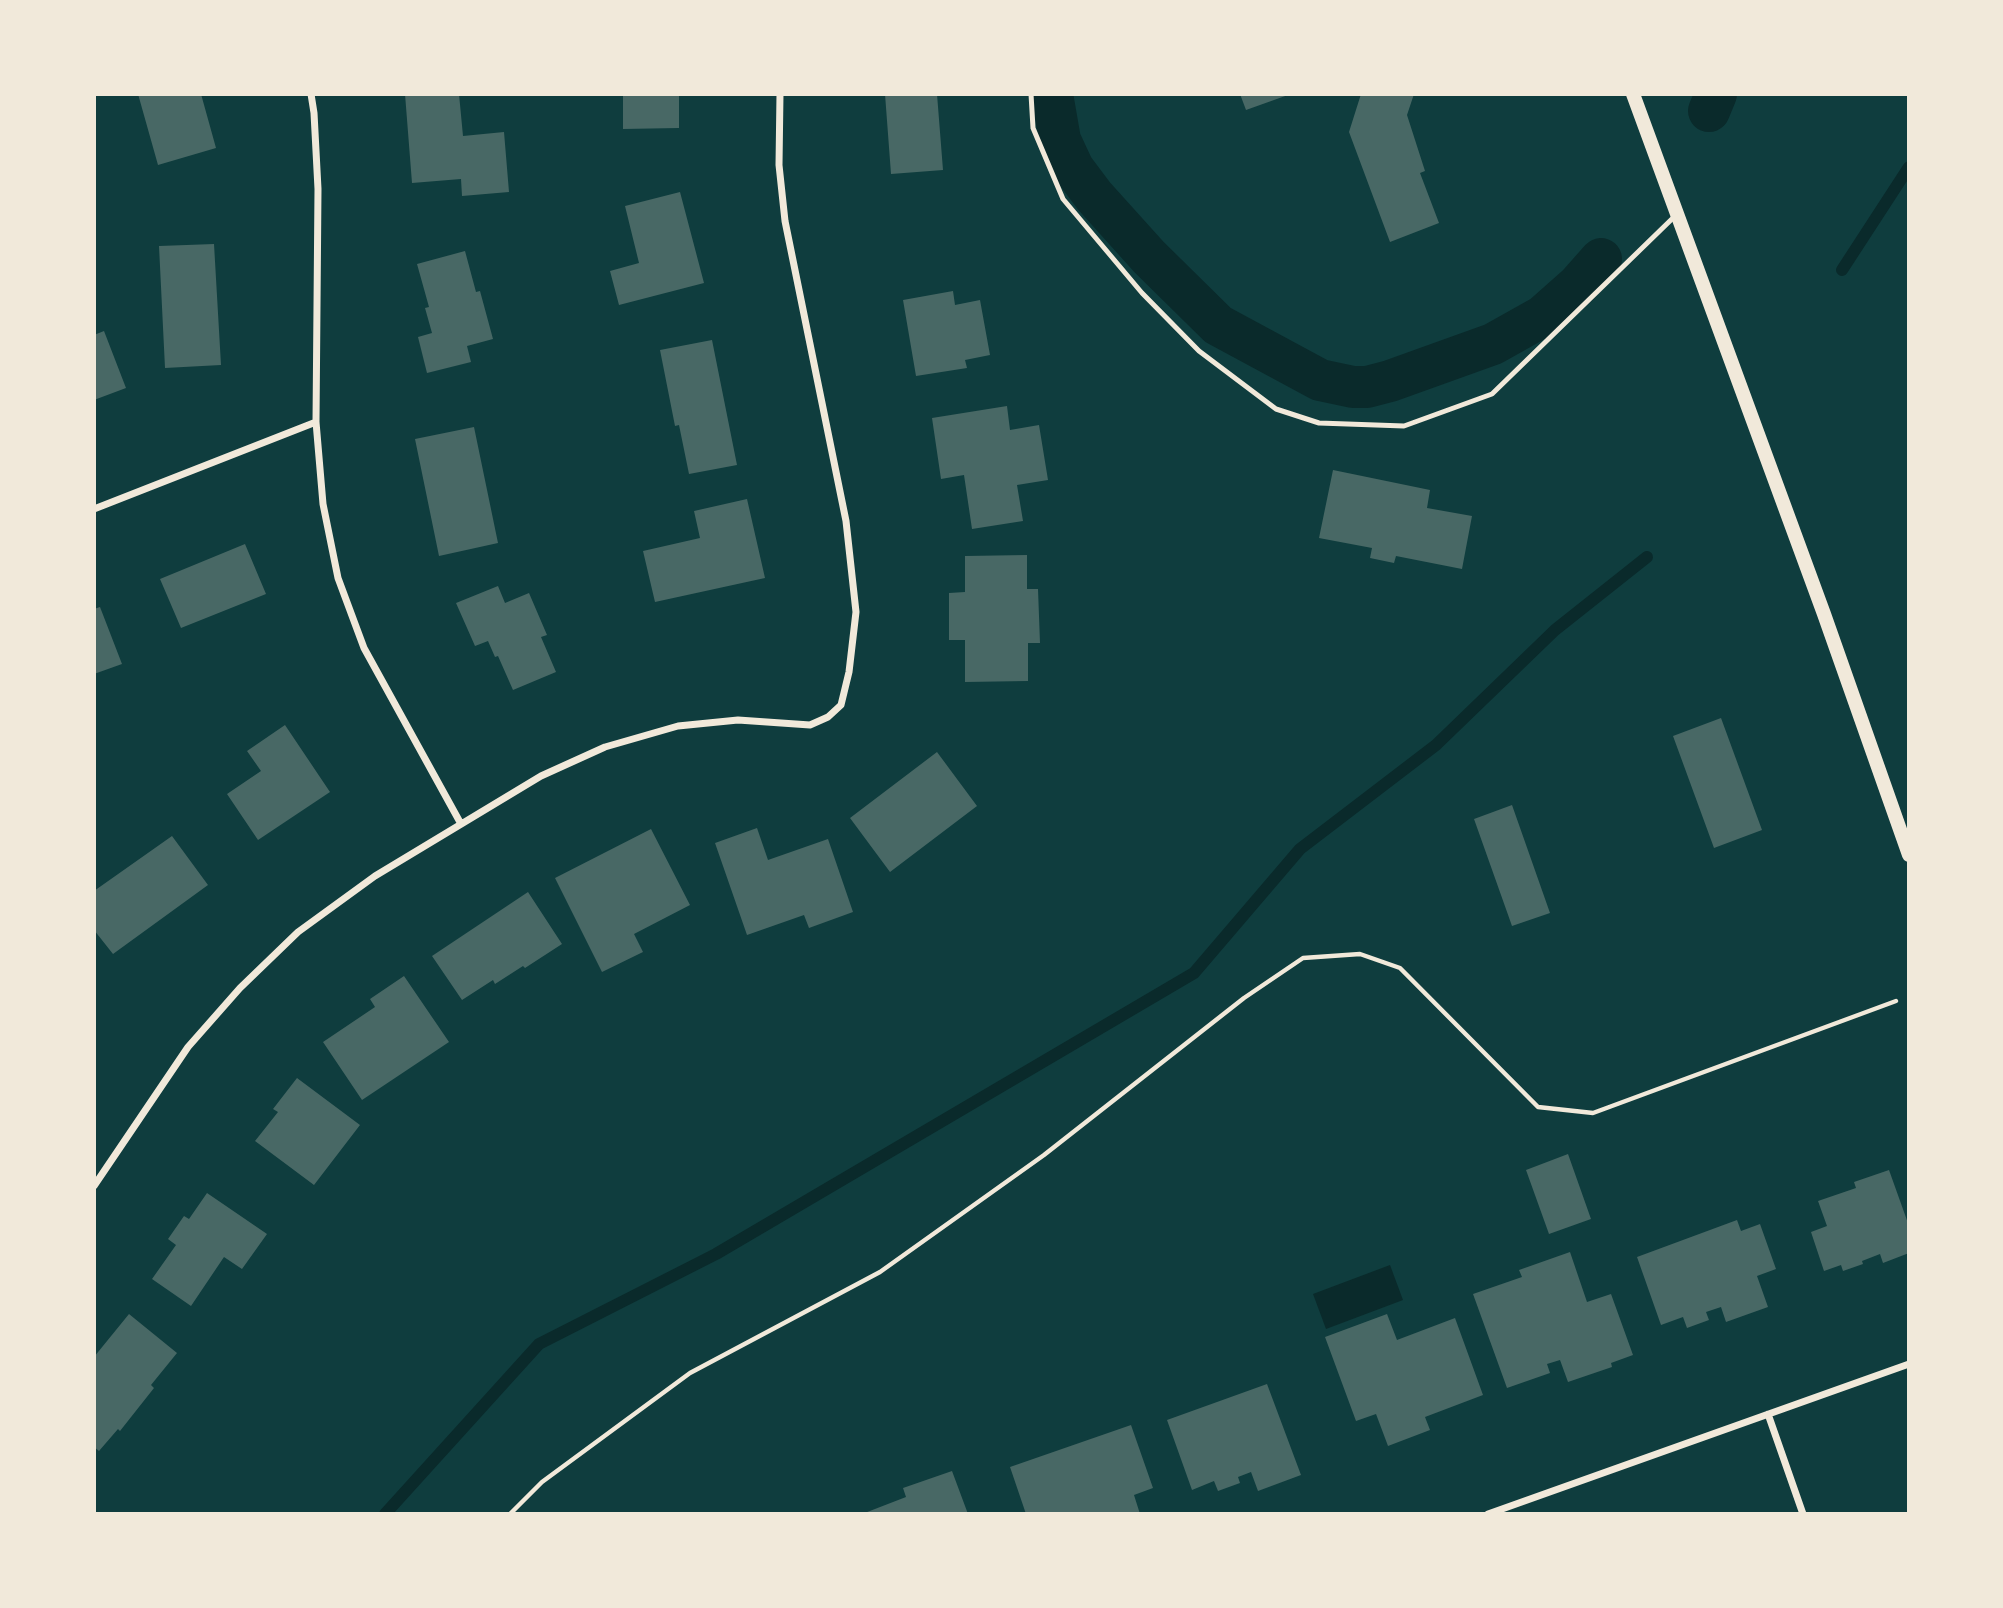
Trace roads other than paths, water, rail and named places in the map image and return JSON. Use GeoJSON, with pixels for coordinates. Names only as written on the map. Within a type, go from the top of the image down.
{"type":"FeatureCollection","features":[{"type":"Feature","properties":{"kind":"main road"},"geometry":{"type":"LineString","coordinates":[[1633,94],[1824,614],[1909,855]]}},
{"type":"Feature","properties":{"kind":"street"},"geometry":{"type":"LineString","coordinates":[[311,94],[318,189],[316,422],[323,505],[338,578],[364,649],[461,824]]}},
{"type":"Feature","properties":{"kind":"street"},"geometry":{"type":"LineString","coordinates":[[94,1186],[188,1047],[240,988],[298,932],[374,876],[541,776],[617,743],[678,726],[738,720],[810,725],[828,717],[841,705],[849,672],[856,612],[846,521],[785,221],[779,165],[780,94]]}},
{"type":"Feature","properties":{"kind":"street"},"geometry":{"type":"LineString","coordinates":[[94,509],[316,422]]}},
{"type":"Feature","properties":{"kind":"street"},"geometry":{"type":"LineString","coordinates":[[1488,1514],[1909,1364]]}},
{"type":"Feature","properties":{"kind":"street"},"geometry":{"type":"LineString","coordinates":[[1768,1414],[1803,1514]]}},
{"type":"Feature","properties":{"kind":"lane"},"geometry":{"type":"LineString","coordinates":[[1031,94],[1033,128],[1063,199],[1142,293],[1199,351],[1276,409],[1319,423],[1404,426],[1492,394],[1676,214]]}},
{"type":"Feature","properties":{"kind":"water"},"geometry":{"type":"Polygon","coordinates":[[[1390,1265],[1403,1300],[1326,1329],[1313,1294],[1390,1265]]]}},
{"type":"Feature","properties":{"kind":"waterway"},"geometry":{"type":"LineString","coordinates":[[1052,94],[1060,140],[1073,168],[1094,196],[1149,257],[1218,325],[1320,380],[1367,387],[1493,344],[1543,316],[1578,285],[1601,259]]}},
{"type":"Feature","properties":{"kind":"waterway"},"geometry":{"type":"LineString","coordinates":[[1709,111],[1716,94]]}},
{"type":"Feature","properties":{"kind":"waterway"},"geometry":{"type":"LineString","coordinates":[[1842,270],[1909,167]]}},
{"type":"Feature","properties":{"kind":"waterway"},"geometry":{"type":"LineString","coordinates":[[385,1514],[539,1344],[716,1254],[1194,973],[1300,849],[1436,745],[1555,630],[1647,557]]}}]}
